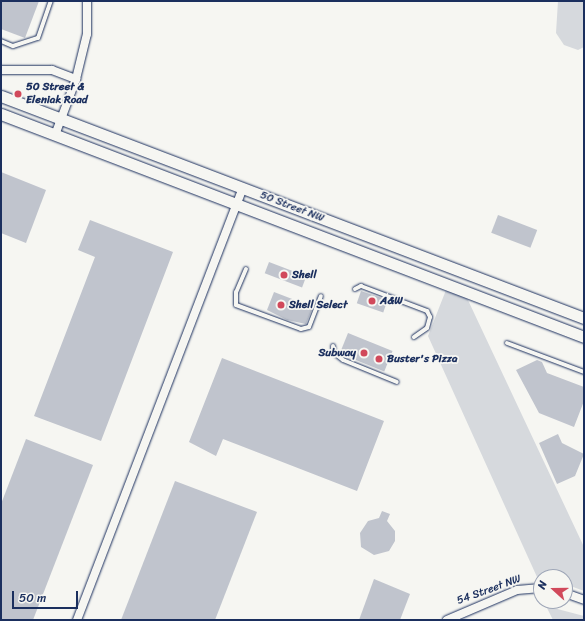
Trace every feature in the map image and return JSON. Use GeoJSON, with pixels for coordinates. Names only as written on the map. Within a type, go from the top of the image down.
{"type":"FeatureCollection","features":[{"type":"Feature","properties":{"kind":"main road","name":"50 Street NW"},"geometry":{"type":"LineString","coordinates":[[1,96],[584,318]]}},
{"type":"Feature","properties":{"kind":"main road","name":"50 Street NW"},"geometry":{"type":"LineString","coordinates":[[1,114],[584,337]]}},
{"type":"Feature","properties":{"kind":"street"},"geometry":{"type":"LineString","coordinates":[[55,135],[76,79],[87,34],[87,1]]}},
{"type":"Feature","properties":{"kind":"street"},"geometry":{"type":"LineString","coordinates":[[1,70],[52,70],[76,79]]}},
{"type":"Feature","properties":{"kind":"street"},"geometry":{"type":"LineString","coordinates":[[77,620],[243,188]]}},
{"type":"Feature","properties":{"kind":"street","name":"54 Street NW"},"geometry":{"type":"LineString","coordinates":[[447,620],[517,590],[533,589]]}},
{"type":"Feature","properties":{"kind":"street"},"geometry":{"type":"LineString","coordinates":[[573,596],[584,600]]}},
{"type":"Feature","properties":{"kind":"lane"},"geometry":{"type":"LineString","coordinates":[[1,41],[13,46],[38,38],[50,1]]}},
{"type":"Feature","properties":{"kind":"lane"},"geometry":{"type":"LineString","coordinates":[[246,269],[236,292],[236,305],[301,330],[309,327],[321,296]]}},
{"type":"Feature","properties":{"kind":"lane"},"geometry":{"type":"LineString","coordinates":[[355,289],[361,286],[427,311],[430,317],[427,328],[414,337]]}},
{"type":"Feature","properties":{"kind":"lane"},"geometry":{"type":"LineString","coordinates":[[507,343],[584,372]]}},
{"type":"Feature","properties":{"kind":"lane"},"geometry":{"type":"LineString","coordinates":[[333,346],[334,353],[343,360],[398,382]]}},
{"type":"Feature","properties":{"kind":"shaded area"},"geometry":{"type":"Polygon","coordinates":[[[558,1],[584,1],[584,47],[578,50],[564,45],[556,33],[558,1]]]}},
{"type":"Feature","properties":{"kind":"shaded area"},"geometry":{"type":"Polygon","coordinates":[[[446,290],[467,298],[584,547],[584,591],[573,587],[573,569],[533,569],[428,336],[446,290]]]}},
{"type":"Feature","properties":{"kind":"shaded area"},"geometry":{"type":"Polygon","coordinates":[[[548,609],[557,609],[584,616],[584,620],[553,620],[548,609]]]}},
{"type":"Feature","properties":{"kind":"building"},"geometry":{"type":"Polygon","coordinates":[[[1,1],[39,1],[25,38],[1,29],[1,1]]]}},
{"type":"Feature","properties":{"kind":"building"},"geometry":{"type":"Polygon","coordinates":[[[1,172],[46,190],[26,243],[1,233],[1,172]]]}},
{"type":"Feature","properties":{"kind":"building"},"geometry":{"type":"Polygon","coordinates":[[[498,215],[537,230],[530,248],[491,233],[498,215]]]}},
{"type":"Feature","properties":{"kind":"building"},"geometry":{"type":"Polygon","coordinates":[[[90,220],[173,252],[101,441],[34,416],[95,257],[78,250],[90,220]]]}},
{"type":"Feature","properties":{"kind":"building","name":"Shell"},"geometry":{"type":"Polygon","coordinates":[[[269,262],[306,276],[302,288],[265,273],[269,262]]]}},
{"type":"Feature","properties":{"kind":"building","name":"A&W"},"geometry":{"type":"Polygon","coordinates":[[[361,291],[387,300],[383,312],[357,303],[361,291]]]}},
{"type":"Feature","properties":{"kind":"building"},"geometry":{"type":"Polygon","coordinates":[[[274,292],[313,307],[306,324],[287,320],[267,310],[274,292]]]}},
{"type":"Feature","properties":{"kind":"building"},"geometry":{"type":"Polygon","coordinates":[[[348,333],[393,351],[384,371],[340,353],[348,333]]]}},
{"type":"Feature","properties":{"kind":"building"},"geometry":{"type":"Polygon","coordinates":[[[222,358],[384,421],[357,491],[223,439],[216,456],[189,442],[222,358]]]}},
{"type":"Feature","properties":{"kind":"building"},"geometry":{"type":"Polygon","coordinates":[[[537,360],[542,362],[547,373],[584,387],[584,401],[574,427],[539,413],[516,370],[537,360]]]}},
{"type":"Feature","properties":{"kind":"building"},"geometry":{"type":"Polygon","coordinates":[[[558,434],[562,443],[584,454],[575,476],[557,484],[539,443],[558,434]]]}},
{"type":"Feature","properties":{"kind":"building"},"geometry":{"type":"Polygon","coordinates":[[[26,439],[93,465],[33,620],[1,620],[1,504],[26,439]]]}},
{"type":"Feature","properties":{"kind":"building"},"geometry":{"type":"Polygon","coordinates":[[[175,481],[257,512],[215,620],[121,620],[175,481]]]}},
{"type":"Feature","properties":{"kind":"building"},"geometry":{"type":"Polygon","coordinates":[[[382,511],[390,514],[387,521],[395,531],[395,541],[389,551],[374,555],[361,547],[360,533],[368,521],[379,518],[382,511]]]}},
{"type":"Feature","properties":{"kind":"building"},"geometry":{"type":"Polygon","coordinates":[[[374,579],[410,594],[400,620],[359,620],[374,579]]]}},
{"type":"Feature","properties":{"kind":"place","name":"50 Street & Eleniak Road"},"geometry":{"type":"Point","coordinates":[18,94]}},
{"type":"Feature","properties":{"kind":"place","name":"Shell"},"geometry":{"type":"Point","coordinates":[284,275]}},
{"type":"Feature","properties":{"kind":"place","name":"A&W"},"geometry":{"type":"Point","coordinates":[372,301]}},
{"type":"Feature","properties":{"kind":"place","name":"Shell Select"},"geometry":{"type":"Point","coordinates":[281,305]}},
{"type":"Feature","properties":{"kind":"place","name":"Subway"},"geometry":{"type":"Point","coordinates":[364,353]}},
{"type":"Feature","properties":{"kind":"place","name":"Buster's Pizza"},"geometry":{"type":"Point","coordinates":[379,359]}}]}
